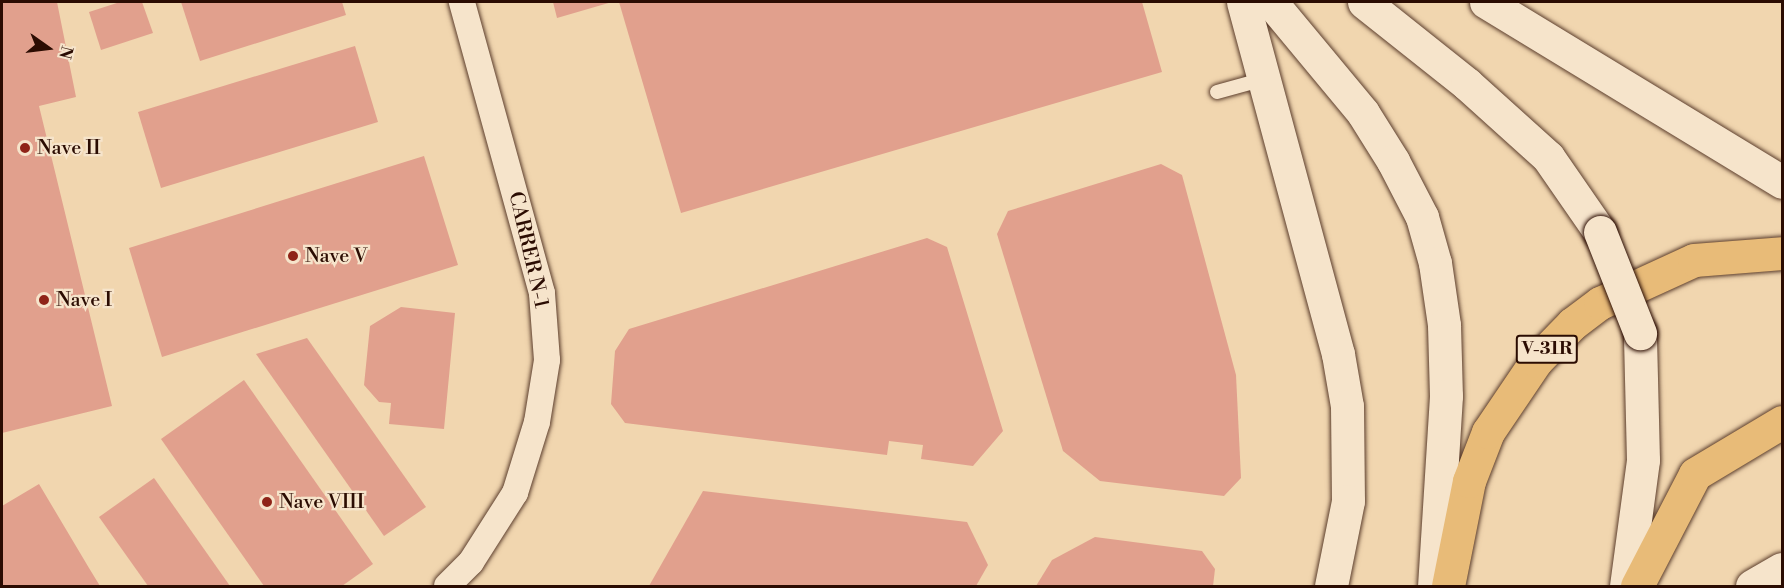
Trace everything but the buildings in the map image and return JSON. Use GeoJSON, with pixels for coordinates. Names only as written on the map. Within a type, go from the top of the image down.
{"type":"FeatureCollection","features":[{"type":"Feature","properties":{"kind":"highway","name":"V-31R"},"geometry":{"type":"LineString","coordinates":[[1448,586],[1469,481],[1488,432],[1536,361],[1572,324],[1610,297],[1694,260],[1782,253]]}},
{"type":"Feature","properties":{"kind":"highway"},"geometry":{"type":"LineString","coordinates":[[1636,586],[1695,474],[1782,422]]}},
{"type":"Feature","properties":{"kind":"street","name":"CARRER N-1"},"geometry":{"type":"LineString","coordinates":[[447,586],[471,562],[515,493],[537,422],[547,360],[542,293],[462,2]]}},
{"type":"Feature","properties":{"kind":"street"},"geometry":{"type":"LineString","coordinates":[[1243,2],[1338,354],[1347,406],[1348,501],[1331,586]]}},
{"type":"Feature","properties":{"kind":"street"},"geometry":{"type":"LineString","coordinates":[[1271,2],[1363,113],[1422,217],[1435,262],[1444,325],[1446,396],[1434,586]]}},
{"type":"Feature","properties":{"kind":"street"},"geometry":{"type":"LineString","coordinates":[[1364,2],[1467,84],[1548,158],[1600,232],[1640,333],[1643,459],[1626,586]]}},
{"type":"Feature","properties":{"kind":"street"},"geometry":{"type":"LineString","coordinates":[[1486,2],[1782,182]]}},
{"type":"Feature","properties":{"kind":"street"},"geometry":{"type":"LineString","coordinates":[[1752,586],[1782,569]]}},
{"type":"Feature","properties":{"kind":"lane"},"geometry":{"type":"LineString","coordinates":[[1216,92],[1264,79]]}},
{"type":"Feature","properties":{"kind":"place","name":"Nave II"},"geometry":{"type":"Point","coordinates":[25,148]}},
{"type":"Feature","properties":{"kind":"place","name":"Nave V"},"geometry":{"type":"Point","coordinates":[293,256]}},
{"type":"Feature","properties":{"kind":"place","name":"Nave I"},"geometry":{"type":"Point","coordinates":[44,300]}},
{"type":"Feature","properties":{"kind":"place","name":"Nave VIII"},"geometry":{"type":"Point","coordinates":[267,502]}}]}
